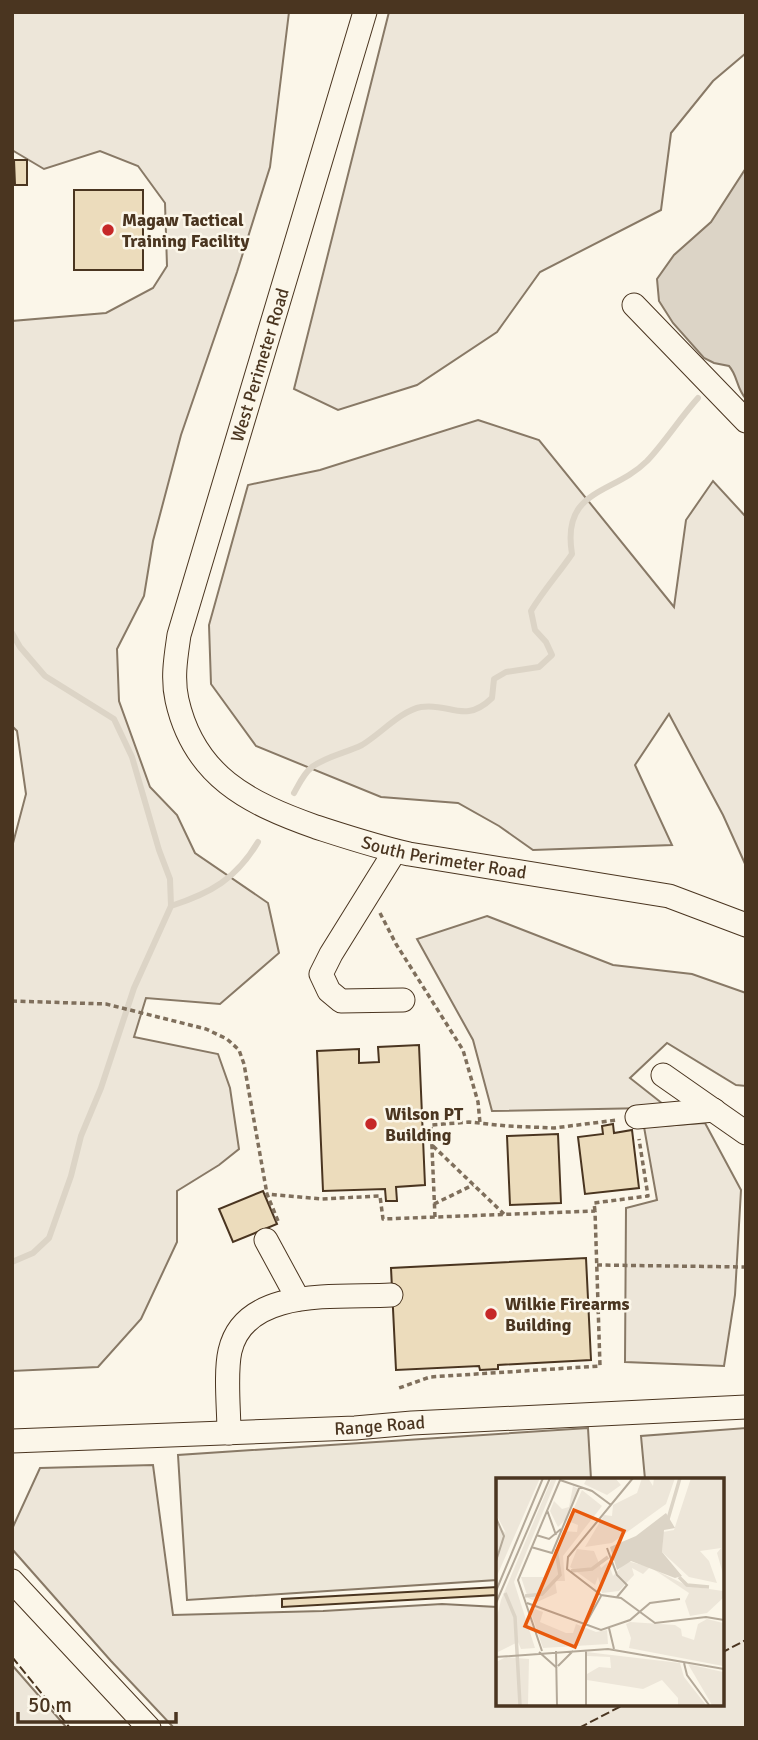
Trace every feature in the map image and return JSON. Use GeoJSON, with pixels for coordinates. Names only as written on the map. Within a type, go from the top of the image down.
{"type":"FeatureCollection","features":[{"type":"Feature","properties":{"kind":"lane","name":"West Perimeter Road"},"geometry":{"type":"LineString","coordinates":[[183,720],[176,698],[174,674],[179,635],[365,12]]}},
{"type":"Feature","properties":{"kind":"lane"},"geometry":{"type":"LineString","coordinates":[[634,305],[746,421]]}},
{"type":"Feature","properties":{"kind":"lane","name":"South Perimeter Road"},"geometry":{"type":"LineString","coordinates":[[183,720],[195,749],[213,771],[234,790],[260,806],[285,816],[395,851],[669,896],[746,925]]}},
{"type":"Feature","properties":{"kind":"lane"},"geometry":{"type":"LineString","coordinates":[[395,851],[321,974],[329,991],[341,1001],[403,1000]]}},
{"type":"Feature","properties":{"kind":"lane"},"geometry":{"type":"LineString","coordinates":[[663,1075],[746,1133]]}},
{"type":"Feature","properties":{"kind":"lane"},"geometry":{"type":"LineString","coordinates":[[637,1117],[714,1110]]}},
{"type":"Feature","properties":{"kind":"lane"},"geometry":{"type":"LineString","coordinates":[[273,1234],[298,1299]]}},
{"type":"Feature","properties":{"kind":"lane"},"geometry":{"type":"LineString","coordinates":[[229,1433],[229,1354],[234,1335],[257,1311],[298,1299],[391,1295]]}},
{"type":"Feature","properties":{"kind":"lane","name":"Range Road"},"geometry":{"type":"LineString","coordinates":[[15,1448],[229,1433],[746,1407]]}},
{"type":"Feature","properties":{"kind":"lane"},"geometry":{"type":"LineString","coordinates":[[12,1581],[149,1728]]}},
{"type":"Feature","properties":{"kind":"path"},"geometry":{"type":"LineString","coordinates":[[369,893],[396,944],[463,1049],[478,1102],[480,1123]]}},
{"type":"Feature","properties":{"kind":"path"},"geometry":{"type":"LineString","coordinates":[[12,1001],[106,1004],[206,1029],[228,1039],[239,1051],[244,1064],[273,1234]]}},
{"type":"Feature","properties":{"kind":"path"},"geometry":{"type":"LineString","coordinates":[[399,1388],[430,1377],[600,1366],[594,1203],[648,1196],[637,1117],[554,1128],[469,1122],[431,1125],[435,1217]]}},
{"type":"Feature","properties":{"kind":"path"},"geometry":{"type":"LineString","coordinates":[[432,1145],[504,1214]]}},
{"type":"Feature","properties":{"kind":"path"},"geometry":{"type":"LineString","coordinates":[[434,1204],[473,1185]]}},
{"type":"Feature","properties":{"kind":"path"},"geometry":{"type":"LineString","coordinates":[[267,1194],[321,1199],[380,1196],[383,1219],[595,1211]]}},
{"type":"Feature","properties":{"kind":"path"},"geometry":{"type":"LineString","coordinates":[[597,1265],[746,1268]]}},
{"type":"Feature","properties":{"kind":"shaded area"},"geometry":{"type":"Polygon","coordinates":[[[12,12],[289,12],[270,167],[181,435],[153,541],[144,596],[117,649],[119,701],[150,787],[177,815],[195,853],[268,903],[279,953],[220,1004],[146,998],[134,1037],[218,1054],[230,1088],[239,1149],[177,1191],[177,1242],[141,1319],[98,1367],[12,1371],[12,847],[26,794],[17,731],[12,726],[12,321],[106,313],[153,288],[167,266],[165,203],[138,166],[100,151],[44,169],[12,150],[12,12]]]}},
{"type":"Feature","properties":{"kind":"shaded area"},"geometry":{"type":"Polygon","coordinates":[[[389,12],[746,12],[746,53],[713,81],[671,133],[661,210],[540,272],[497,332],[417,385],[338,410],[294,389],[389,12]]]}},
{"type":"Feature","properties":{"kind":"shaded area"},"geometry":{"type":"Polygon","coordinates":[[[746,168],[746,399],[729,366],[704,358],[673,323],[659,301],[657,279],[674,255],[711,222],[746,168]]]}},
{"type":"Feature","properties":{"kind":"shaded area"},"geometry":{"type":"Polygon","coordinates":[[[478,420],[539,440],[674,607],[686,520],[713,481],[746,517],[746,866],[723,815],[669,714],[635,765],[672,845],[533,850],[499,826],[458,803],[381,797],[256,746],[211,684],[209,625],[248,485],[320,470],[478,420]]]}},
{"type":"Feature","properties":{"kind":"shaded area"},"geometry":{"type":"Polygon","coordinates":[[[487,916],[613,965],[692,974],[746,993],[746,1086],[736,1085],[667,1043],[630,1078],[663,1104],[649,1108],[492,1111],[473,1040],[417,939],[487,916]]]}},
{"type":"Feature","properties":{"kind":"shaded area"},"geometry":{"type":"Polygon","coordinates":[[[705,1123],[741,1190],[735,1295],[724,1366],[625,1362],[626,1208],[657,1200],[644,1127],[705,1123]]]}},
{"type":"Feature","properties":{"kind":"shaded area"},"geometry":{"type":"Polygon","coordinates":[[[588,1428],[591,1478],[496,1478],[496,1580],[187,1600],[178,1455],[588,1428]]]}},
{"type":"Feature","properties":{"kind":"shaded area"},"geometry":{"type":"Polygon","coordinates":[[[746,1428],[746,1728],[174,1728],[12,1549],[12,1529],[40,1468],[153,1465],[173,1615],[323,1611],[442,1604],[496,1607],[496,1705],[723,1705],[723,1478],[645,1478],[641,1436],[746,1428]]]}},
{"type":"Feature","properties":{"kind":"shaded area"},"geometry":{"type":"Polygon","coordinates":[[[12,1665],[67,1728],[12,1728],[12,1665]]]}},
{"type":"Feature","properties":{"kind":"building"},"geometry":{"type":"Polygon","coordinates":[[[14,160],[27,160],[27,185],[15,185],[14,160]]]}},
{"type":"Feature","properties":{"kind":"building","name":"Magaw Tactical Training Facility"},"geometry":{"type":"Polygon","coordinates":[[[74,190],[143,190],[143,270],[74,270],[74,190]]]}},
{"type":"Feature","properties":{"kind":"building","name":"Wilson PT Building"},"geometry":{"type":"Polygon","coordinates":[[[419,1045],[425,1185],[396,1187],[397,1201],[386,1201],[385,1189],[323,1191],[317,1051],[359,1049],[359,1063],[379,1062],[378,1047],[419,1045]]]}},
{"type":"Feature","properties":{"kind":"building"},"geometry":{"type":"Polygon","coordinates":[[[613,1124],[614,1133],[632,1130],[639,1188],[585,1194],[578,1137],[603,1134],[602,1126],[613,1124]]]}},
{"type":"Feature","properties":{"kind":"building"},"geometry":{"type":"Polygon","coordinates":[[[558,1134],[561,1203],[510,1205],[507,1136],[558,1134]]]}},
{"type":"Feature","properties":{"kind":"building"},"geometry":{"type":"Polygon","coordinates":[[[263,1191],[277,1224],[233,1242],[219,1209],[263,1191]]]}},
{"type":"Feature","properties":{"kind":"building","name":"Wilkie Firearms Building"},"geometry":{"type":"Polygon","coordinates":[[[586,1258],[591,1360],[498,1365],[498,1369],[480,1370],[479,1366],[396,1370],[391,1268],[586,1258]]]}},
{"type":"Feature","properties":{"kind":"building"},"geometry":{"type":"Polygon","coordinates":[[[496,1587],[496,1595],[282,1607],[282,1599],[496,1587]]]}},
{"type":"Feature","properties":{"kind":"waterway"},"geometry":{"type":"LineString","coordinates":[[294,793],[312,767],[362,745],[406,713],[431,706],[457,711],[473,710],[492,698],[494,679],[506,672],[539,667],[552,655],[546,642],[535,630],[531,611],[572,554],[571,532],[574,516],[593,495],[634,472],[647,461],[698,398]]}},
{"type":"Feature","properties":{"kind":"waterway"},"geometry":{"type":"LineString","coordinates":[[12,633],[20,647],[45,676],[114,719],[132,757],[170,879],[171,906],[134,988],[101,1088],[81,1136],[71,1176],[49,1238],[33,1253],[12,1262]]}},
{"type":"Feature","properties":{"kind":"waterway"},"geometry":{"type":"LineString","coordinates":[[171,906],[198,896],[221,883],[241,866],[258,842]]}},
{"type":"Feature","properties":{"kind":"fence"},"geometry":{"type":"LineString","coordinates":[[723,1652],[746,1640]]}},
{"type":"Feature","properties":{"kind":"fence"},"geometry":{"type":"LineString","coordinates":[[12,1657],[70,1728]]}},
{"type":"Feature","properties":{"kind":"fence"},"geometry":{"type":"LineString","coordinates":[[579,1728],[623,1705]]}},
{"type":"Feature","properties":{"kind":"place","name":"Magaw Tactical Training Facility"},"geometry":{"type":"Point","coordinates":[108,230]}},
{"type":"Feature","properties":{"kind":"place","name":"Wilson PT Building"},"geometry":{"type":"Point","coordinates":[371,1124]}},
{"type":"Feature","properties":{"kind":"place","name":"Wilkie Firearms Building"},"geometry":{"type":"Point","coordinates":[491,1314]}}]}
